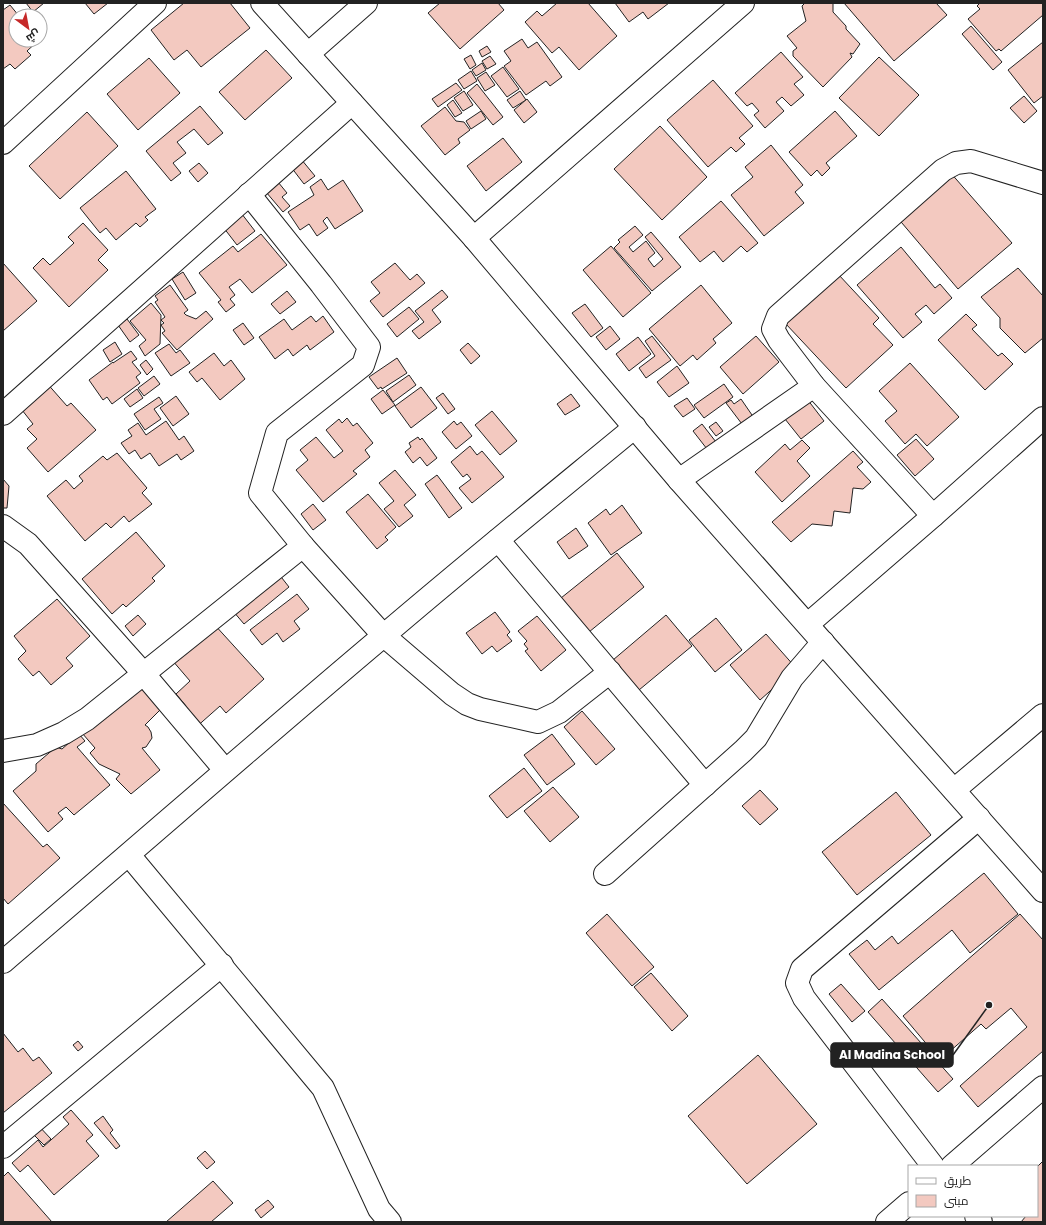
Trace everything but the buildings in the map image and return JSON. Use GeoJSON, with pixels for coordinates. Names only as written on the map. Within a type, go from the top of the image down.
{"type":"FeatureCollection","features":[{"type":"Feature","properties":{"kind":"street"},"geometry":{"type":"LineString","coordinates":[[3,143],[154,3]]}},
{"type":"Feature","properties":{"kind":"street"},"geometry":{"type":"LineString","coordinates":[[262,3],[474,238],[679,480],[1043,891]]}},
{"type":"Feature","properties":{"kind":"street"},"geometry":{"type":"LineString","coordinates":[[308,54],[366,3]]}},
{"type":"Feature","properties":{"kind":"street"},"geometry":{"type":"LineString","coordinates":[[474,238],[743,3]]}},
{"type":"Feature","properties":{"kind":"street"},"geometry":{"type":"LineString","coordinates":[[3,414],[352,103]]}},
{"type":"Feature","properties":{"kind":"street"},"geometry":{"type":"LineString","coordinates":[[933,516],[814,386],[778,340],[773,329],[778,316],[943,170],[956,162],[971,161],[1043,183]]}},
{"type":"Feature","properties":{"kind":"street"},"geometry":{"type":"LineString","coordinates":[[250,194],[369,347],[363,365],[277,432],[260,493],[303,546],[384,635],[452,694],[467,704],[480,709],[538,722],[559,712],[610,672]]}},
{"type":"Feature","properties":{"kind":"street"},"geometry":{"type":"LineString","coordinates":[[679,480],[814,386]]}},
{"type":"Feature","properties":{"kind":"street"},"geometry":{"type":"LineString","coordinates":[[808,624],[1043,418]]}},
{"type":"Feature","properties":{"kind":"street"},"geometry":{"type":"LineString","coordinates":[[3,962],[384,635],[634,427]]}},
{"type":"Feature","properties":{"kind":"street"},"geometry":{"type":"LineString","coordinates":[[3,526],[28,544],[143,674],[225,770]]}},
{"type":"Feature","properties":{"kind":"street"},"geometry":{"type":"LineString","coordinates":[[498,540],[705,785]]}},
{"type":"Feature","properties":{"kind":"street"},"geometry":{"type":"LineString","coordinates":[[3,751],[38,745],[64,734],[87,719],[303,546]]}},
{"type":"Feature","properties":{"kind":"street"},"geometry":{"type":"LineString","coordinates":[[605,874],[756,738],[792,678],[823,642]]}},
{"type":"Feature","properties":{"kind":"street"},"geometry":{"type":"LineString","coordinates":[[954,790],[1043,715]]}},
{"type":"Feature","properties":{"kind":"street"},"geometry":{"type":"LineString","coordinates":[[932,1165],[804,998],[797,983],[802,969],[979,818]]}},
{"type":"Feature","properties":{"kind":"street"},"geometry":{"type":"LineString","coordinates":[[129,855],[323,1088],[379,1209],[390,1222]]}},
{"type":"Feature","properties":{"kind":"street"},"geometry":{"type":"LineString","coordinates":[[3,1147],[222,965]]}},
{"type":"Feature","properties":{"kind":"street"},"geometry":{"type":"LineString","coordinates":[[953,1165],[1043,1087]]}},
{"type":"Feature","properties":{"kind":"street"},"geometry":{"type":"LineString","coordinates":[[887,1222],[908,1204]]}},
{"type":"Feature","properties":{"kind":"place","name":"Al Madina School"},"geometry":{"type":"Point","coordinates":[989,1005]}}]}
